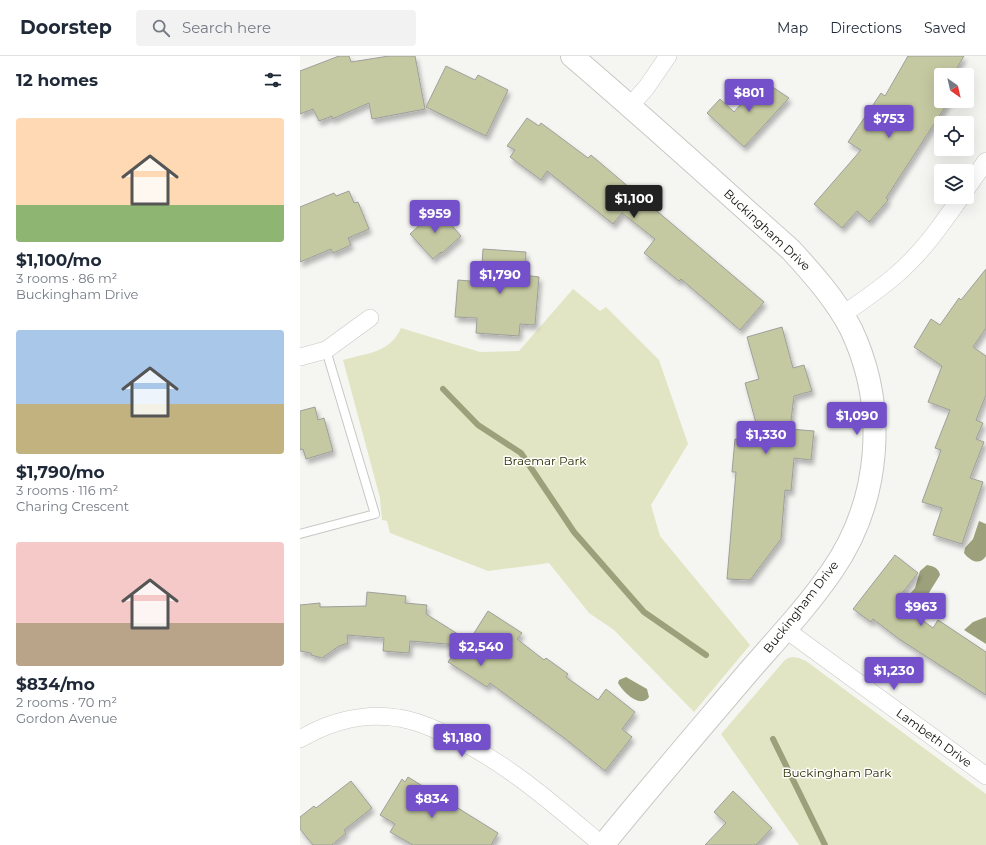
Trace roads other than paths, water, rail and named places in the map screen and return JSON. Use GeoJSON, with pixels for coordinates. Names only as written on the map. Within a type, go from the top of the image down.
{"type":"FeatureCollection","features":[{"type":"Feature","properties":{"kind":"street","name":"Buckingham Drive"},"geometry":{"type":"LineString","coordinates":[[572,56],[791,250],[811,272],[842,315],[850,329],[862,357],[872,398],[875,426],[874,455],[865,501],[845,548],[832,571],[785,629],[602,845]]}},
{"type":"Feature","properties":{"kind":"street"},"geometry":{"type":"LineString","coordinates":[[630,106],[646,88],[668,56]]}},
{"type":"Feature","properties":{"kind":"street"},"geometry":{"type":"LineString","coordinates":[[974,178],[986,161]]}},
{"type":"Feature","properties":{"kind":"street"},"geometry":{"type":"LineString","coordinates":[[842,315],[897,274],[935,233],[956,204]]}},
{"type":"Feature","properties":{"kind":"street"},"geometry":{"type":"LineString","coordinates":[[300,358],[326,350],[370,318]]}},
{"type":"Feature","properties":{"kind":"street","name":"Lambeth Drive"},"geometry":{"type":"LineString","coordinates":[[785,629],[986,776]]}},
{"type":"Feature","properties":{"kind":"street"},"geometry":{"type":"LineString","coordinates":[[300,739],[315,730],[339,721],[359,718],[382,716],[416,722],[454,738],[491,758],[513,773],[602,845]]}},
{"type":"Feature","properties":{"kind":"lane"},"geometry":{"type":"LineString","coordinates":[[300,534],[375,514],[326,350]]}},
{"type":"Feature","properties":{"kind":"waterway"},"geometry":{"type":"LineString","coordinates":[[443,389],[478,425],[521,453],[574,532],[644,612],[706,655]]}},
{"type":"Feature","properties":{"kind":"waterway"},"geometry":{"type":"LineString","coordinates":[[773,739],[825,845]]}},
{"type":"Feature","properties":{"kind":"park label","name":"Braemar Park"},"geometry":{"type":"Point","coordinates":[545,461]}},
{"type":"Feature","properties":{"kind":"park label","name":"Buckingham Park"},"geometry":{"type":"Point","coordinates":[837,773]}}]}
